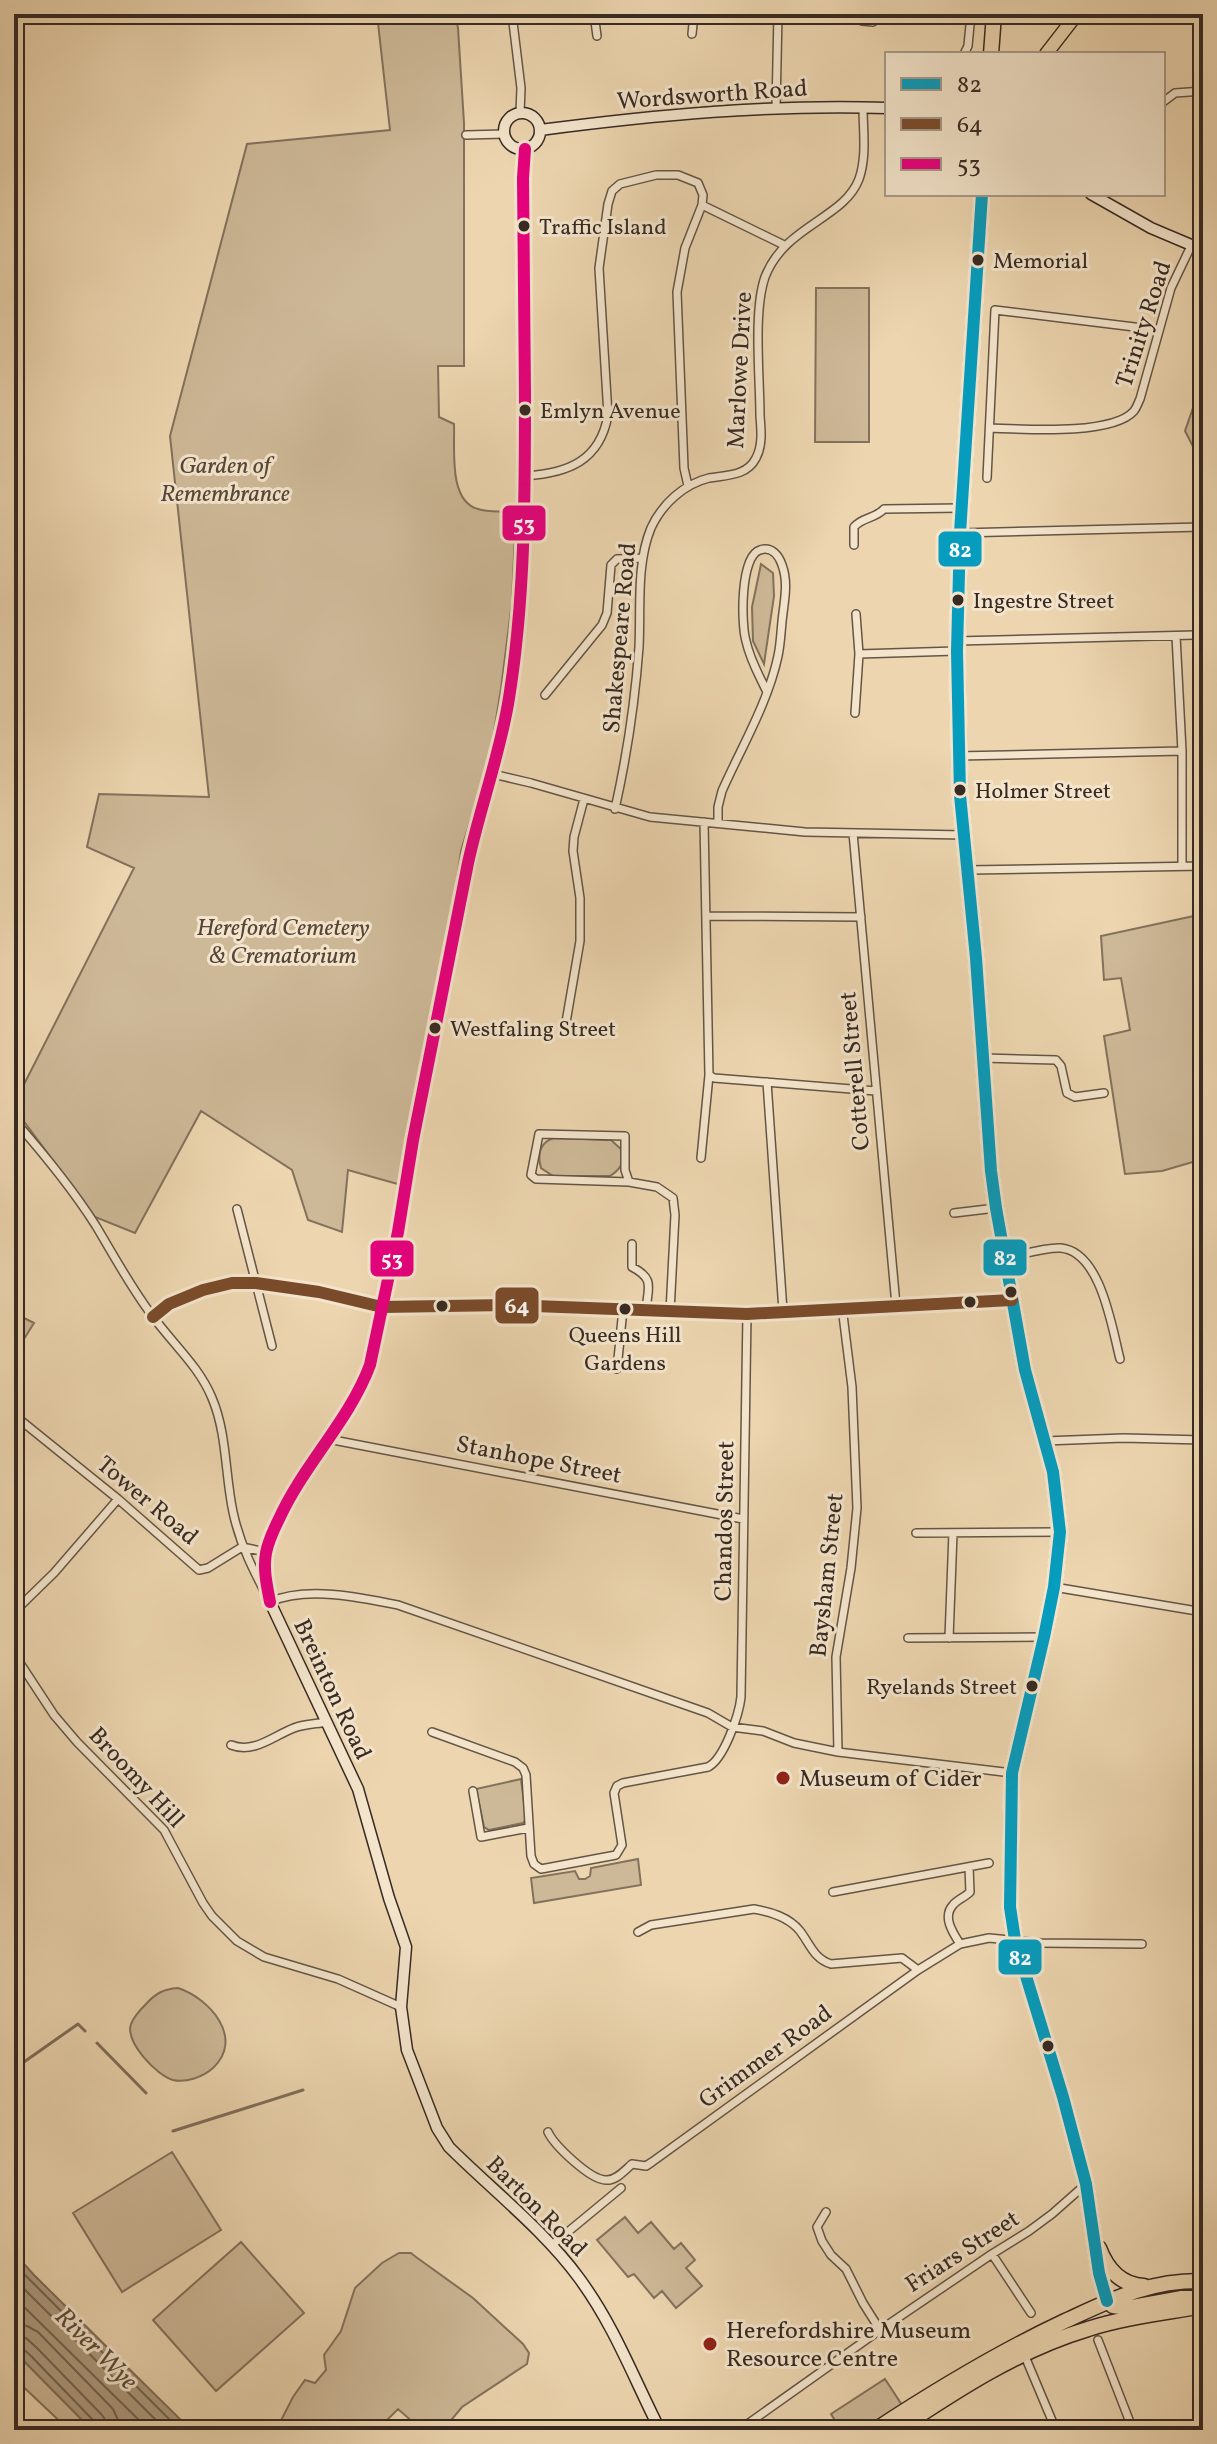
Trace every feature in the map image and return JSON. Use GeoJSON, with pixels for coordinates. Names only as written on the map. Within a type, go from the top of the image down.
{"type":"FeatureCollection","features":[{"type":"Feature","properties":{"kind":"highway"},"geometry":{"type":"LineString","coordinates":[[991,52],[994,14]]}},
{"type":"Feature","properties":{"kind":"highway"},"geometry":{"type":"LineString","coordinates":[[982,196],[961,508],[958,756],[996,1208],[1025,1370],[1053,1472],[1060,1532],[1054,1587],[1012,1773],[1010,1907],[1015,1940],[1086,2184],[1099,2273],[1107,2301],[1113,2306],[1127,2308],[1167,2300],[1203,2298]]}},
{"type":"Feature","properties":{"kind":"highway"},"geometry":{"type":"LineString","coordinates":[[1094,2232],[1102,2255],[1119,2278],[1128,2284],[1149,2286]]}},
{"type":"Feature","properties":{"kind":"highway"},"geometry":{"type":"LineString","coordinates":[[875,2430],[989,2358],[1107,2301],[1149,2286],[1203,2281]]}},
{"type":"Feature","properties":{"kind":"highway"},"geometry":{"type":"LineString","coordinates":[[897,2430],[993,2369],[1024,2354],[1089,2328],[1203,2306]]}},
{"type":"Feature","properties":{"kind":"main road"},"geometry":{"type":"LineString","coordinates":[[1048,52],[1077,14]]}},
{"type":"Feature","properties":{"kind":"street"},"geometry":{"type":"LineString","coordinates":[[512,14],[521,88],[520,113]]}},
{"type":"Feature","properties":{"kind":"street"},"geometry":{"type":"LineString","coordinates":[[594,14],[597,36]]}},
{"type":"Feature","properties":{"kind":"street"},"geometry":{"type":"LineString","coordinates":[[692,34],[694,14]]}},
{"type":"Feature","properties":{"kind":"street"},"geometry":{"type":"LineString","coordinates":[[776,108],[778,14]]}},
{"type":"Feature","properties":{"kind":"street"},"geometry":{"type":"LineString","coordinates":[[856,14],[862,21],[873,22],[881,14]]}},
{"type":"Feature","properties":{"kind":"street"},"geometry":{"type":"LineString","coordinates":[[965,52],[971,14]]}},
{"type":"Feature","properties":{"kind":"street"},"geometry":{"type":"LineString","coordinates":[[1165,100],[1175,93],[1203,91]]}},
{"type":"Feature","properties":{"kind":"street","name":"Marlowe Drive"},"geometry":{"type":"LineString","coordinates":[[688,486],[733,475],[756,460],[761,435],[759,304],[764,280],[784,245],[846,200],[858,182],[863,166],[863,107]]}},
{"type":"Feature","properties":{"kind":"street","name":"Wordsworth Road"},"geometry":{"type":"LineString","coordinates":[[540,130],[637,117],[776,108],[885,108]]}},
{"type":"Feature","properties":{"kind":"street"},"geometry":{"type":"LineString","coordinates":[[520,113],[532,116],[540,130],[536,142],[525,149],[513,147],[504,134],[507,120],[520,113]]}},
{"type":"Feature","properties":{"kind":"street"},"geometry":{"type":"LineString","coordinates":[[466,135],[504,134]]}},
{"type":"Feature","properties":{"kind":"street"},"geometry":{"type":"LineString","coordinates":[[525,149],[526,476],[515,661],[509,701],[493,774],[474,833],[370,1365],[363,1384],[289,1498],[266,1552],[265,1574],[270,1602],[285,1595],[302,1594],[358,1597],[398,1605],[708,1713],[732,1727],[763,1731],[794,1743],[838,1752],[1012,1773]]}},
{"type":"Feature","properties":{"kind":"street"},"geometry":{"type":"LineString","coordinates":[[526,476],[563,471],[581,462],[596,448],[606,427],[608,415],[599,268],[612,191],[620,184],[637,178],[678,175],[698,183],[703,195],[685,248],[677,292],[684,468],[688,486]]}},
{"type":"Feature","properties":{"kind":"street"},"geometry":{"type":"LineString","coordinates":[[1099,196],[1151,228],[1203,250]]}},
{"type":"Feature","properties":{"kind":"street"},"geometry":{"type":"LineString","coordinates":[[702,205],[784,245]]}},
{"type":"Feature","properties":{"kind":"street","name":"Trinity Road"},"geometry":{"type":"LineString","coordinates":[[990,428],[1056,431],[1096,426],[1122,419],[1133,412],[1140,399],[1171,288],[1191,246]]}},
{"type":"Feature","properties":{"kind":"street"},"geometry":{"type":"LineString","coordinates":[[987,478],[995,310],[1159,330]]}},
{"type":"Feature","properties":{"kind":"street"},"geometry":{"type":"LineString","coordinates":[[971,366],[993,368]]}},
{"type":"Feature","properties":{"kind":"street","name":"Shakespeare Road"},"geometry":{"type":"LineString","coordinates":[[615,809],[631,729],[643,558],[653,524],[666,504],[688,486]]}},
{"type":"Feature","properties":{"kind":"street"},"geometry":{"type":"LineString","coordinates":[[854,545],[854,527],[859,521],[878,516],[884,509],[961,508]]}},
{"type":"Feature","properties":{"kind":"street"},"geometry":{"type":"LineString","coordinates":[[960,533],[1202,527]]}},
{"type":"Feature","properties":{"kind":"street"},"geometry":{"type":"LineString","coordinates":[[718,823],[722,791],[767,692],[778,656],[786,591],[785,573],[780,557],[765,548],[751,557],[745,581],[743,611],[745,639],[767,692]]}},
{"type":"Feature","properties":{"kind":"street"},"geometry":{"type":"LineString","coordinates":[[545,695],[602,625],[607,613],[611,565],[617,559],[643,558]]}},
{"type":"Feature","properties":{"kind":"street"},"geometry":{"type":"LineString","coordinates":[[855,713],[859,654],[856,614]]}},
{"type":"Feature","properties":{"kind":"street"},"geometry":{"type":"LineString","coordinates":[[859,654],[957,646],[1195,635]]}},
{"type":"Feature","properties":{"kind":"street"},"geometry":{"type":"LineString","coordinates":[[1176,636],[1182,751],[1182,866]]}},
{"type":"Feature","properties":{"kind":"street"},"geometry":{"type":"LineString","coordinates":[[958,756],[1182,751]]}},
{"type":"Feature","properties":{"kind":"street"},"geometry":{"type":"LineString","coordinates":[[493,774],[650,817],[805,832],[964,835]]}},
{"type":"Feature","properties":{"kind":"street"},"geometry":{"type":"LineString","coordinates":[[565,1028],[580,941],[580,898],[573,851],[584,799]]}},
{"type":"Feature","properties":{"kind":"street"},"geometry":{"type":"LineString","coordinates":[[701,1158],[709,1075],[704,822]]}},
{"type":"Feature","properties":{"kind":"street","name":"Cotterell Street"},"geometry":{"type":"LineString","coordinates":[[853,833],[896,1305]]}},
{"type":"Feature","properties":{"kind":"street"},"geometry":{"type":"LineString","coordinates":[[967,870],[1203,866]]}},
{"type":"Feature","properties":{"kind":"street"},"geometry":{"type":"LineString","coordinates":[[706,916],[861,917]]}},
{"type":"Feature","properties":{"kind":"street"},"geometry":{"type":"LineString","coordinates":[[983,1058],[1056,1060],[1061,1066],[1067,1093],[1075,1097],[1104,1093]]}},
{"type":"Feature","properties":{"kind":"street"},"geometry":{"type":"LineString","coordinates":[[709,1075],[714,1078],[876,1091]]}},
{"type":"Feature","properties":{"kind":"street"},"geometry":{"type":"LineString","coordinates":[[767,1082],[783,1311]]}},
{"type":"Feature","properties":{"kind":"street","name":"Breinton Road"},"geometry":{"type":"LineString","coordinates":[[14,1120],[44,1154],[95,1225],[127,1280],[201,1375],[213,1398],[242,1547],[358,1789],[406,1947],[401,2007]]}},
{"type":"Feature","properties":{"kind":"street"},"geometry":{"type":"LineString","coordinates":[[629,1182],[625,1170],[625,1136],[539,1134],[531,1175],[536,1179],[629,1182],[657,1187],[673,1198],[675,1215],[670,1312]]}},
{"type":"Feature","properties":{"kind":"street"},"geometry":{"type":"LineString","coordinates":[[954,1213],[996,1208]]}},
{"type":"Feature","properties":{"kind":"street"},"geometry":{"type":"LineString","coordinates":[[237,1209],[272,1346]]}},
{"type":"Feature","properties":{"kind":"street"},"geometry":{"type":"LineString","coordinates":[[632,1244],[632,1267],[645,1274],[648,1280],[646,1310]]}},
{"type":"Feature","properties":{"kind":"street"},"geometry":{"type":"LineString","coordinates":[[1005,1258],[1059,1248],[1075,1252],[1103,1292],[1120,1359]]}},
{"type":"Feature","properties":{"kind":"street"},"geometry":{"type":"LineString","coordinates":[[153,1317],[169,1304],[203,1290],[232,1283],[256,1283],[319,1292],[382,1307],[508,1305],[747,1314],[1012,1300]]}},
{"type":"Feature","properties":{"kind":"street","name":"Baysham Street"},"geometry":{"type":"LineString","coordinates":[[838,1752],[836,1657],[851,1568],[857,1508],[852,1387],[842,1307]]}},
{"type":"Feature","properties":{"kind":"street"},"geometry":{"type":"LineString","coordinates":[[617,1369],[623,1309]]}},
{"type":"Feature","properties":{"kind":"street","name":"Chandos Street"},"geometry":{"type":"LineString","coordinates":[[528,1828],[531,1856],[534,1864],[541,1869],[616,1855],[622,1845],[614,1793],[617,1786],[714,1764],[719,1760],[741,1697],[747,1314]]}},
{"type":"Feature","properties":{"kind":"street","name":"Tower Road"},"geometry":{"type":"LineString","coordinates":[[14,1415],[118,1499],[199,1570],[208,1568],[242,1547]]}},
{"type":"Feature","properties":{"kind":"street"},"geometry":{"type":"LineString","coordinates":[[1045,1441],[1119,1438],[1203,1440]]}},
{"type":"Feature","properties":{"kind":"street","name":"Stanhope Street"},"geometry":{"type":"LineString","coordinates":[[328,1439],[743,1519]]}},
{"type":"Feature","properties":{"kind":"street"},"geometry":{"type":"LineString","coordinates":[[14,1612],[54,1573],[118,1499]]}},
{"type":"Feature","properties":{"kind":"street"},"geometry":{"type":"LineString","coordinates":[[916,1533],[1060,1532]]}},
{"type":"Feature","properties":{"kind":"street"},"geometry":{"type":"LineString","coordinates":[[949,1638],[953,1533]]}},
{"type":"Feature","properties":{"kind":"street"},"geometry":{"type":"LineString","coordinates":[[242,1547],[266,1552]]}},
{"type":"Feature","properties":{"kind":"street"},"geometry":{"type":"LineString","coordinates":[[1054,1587],[1203,1612]]}},
{"type":"Feature","properties":{"kind":"street"},"geometry":{"type":"LineString","coordinates":[[908,1638],[1044,1637]]}},
{"type":"Feature","properties":{"kind":"street","name":"Broomy Hill"},"geometry":{"type":"LineString","coordinates":[[14,1654],[54,1715],[101,1769],[164,1830],[203,1903],[224,1929],[264,1957],[338,1979],[401,2007]]}},
{"type":"Feature","properties":{"kind":"street"},"geometry":{"type":"LineString","coordinates":[[231,1745],[242,1749],[267,1742],[294,1728],[327,1722]]}},
{"type":"Feature","properties":{"kind":"street"},"geometry":{"type":"LineString","coordinates":[[432,1732],[520,1765],[526,1775],[528,1828],[481,1837],[473,1791]]}},
{"type":"Feature","properties":{"kind":"street"},"geometry":{"type":"LineString","coordinates":[[833,1892],[989,1863]]}},
{"type":"Feature","properties":{"kind":"street"},"geometry":{"type":"LineString","coordinates":[[960,1944],[951,1930],[948,1914],[952,1905],[970,1892],[969,1867]]}},
{"type":"Feature","properties":{"kind":"street","name":"Grimmer Road"},"geometry":{"type":"LineString","coordinates":[[638,1932],[651,1925],[754,1909],[767,1911],[793,1923],[815,1955],[831,1964],[902,1958],[918,1970]]}},
{"type":"Feature","properties":{"kind":"street","name":"Grimmer Road"},"geometry":{"type":"LineString","coordinates":[[548,2132],[553,2142],[589,2173],[609,2180],[632,2164],[646,2166],[652,2162],[918,1970],[960,1944],[989,1938],[1041,1943],[1142,1944]]}},
{"type":"Feature","properties":{"kind":"street","name":"Barton Road"},"geometry":{"type":"LineString","coordinates":[[401,2007],[407,2050],[443,2138],[484,2182],[552,2245],[577,2275],[614,2331],[660,2430]]}},
{"type":"Feature","properties":{"kind":"street","name":"Friars Street"},"geometry":{"type":"LineString","coordinates":[[739,2430],[1052,2214],[1086,2184]]}},
{"type":"Feature","properties":{"kind":"street"},"geometry":{"type":"LineString","coordinates":[[552,2245],[621,2188]]}},
{"type":"Feature","properties":{"kind":"street"},"geometry":{"type":"LineString","coordinates":[[817,2227],[826,2212]]}},
{"type":"Feature","properties":{"kind":"street"},"geometry":{"type":"LineString","coordinates":[[806,2224],[817,2227]]}},
{"type":"Feature","properties":{"kind":"street"},"geometry":{"type":"LineString","coordinates":[[817,2227],[822,2241],[846,2269],[880,2330]]}},
{"type":"Feature","properties":{"kind":"street"},"geometry":{"type":"LineString","coordinates":[[992,2254],[1031,2313]]}},
{"type":"Feature","properties":{"kind":"street"},"geometry":{"type":"LineString","coordinates":[[1098,2340],[1133,2430]]}},
{"type":"Feature","properties":{"kind":"street"},"geometry":{"type":"LineString","coordinates":[[1024,2354],[1056,2430]]}},
{"type":"Feature","properties":{"kind":"green space","name":"Hereford Cemetery & Crematorium"},"geometry":{"type":"Polygon","coordinates":[[[377,14],[455,14],[458,28],[464,123],[464,366],[438,366],[439,417],[454,424],[457,485],[468,504],[487,511],[516,511],[512,602],[490,756],[461,851],[451,921],[401,1185],[348,1170],[342,1232],[308,1220],[292,1170],[201,1111],[135,1233],[95,1217],[14,1104],[134,868],[87,847],[99,794],[209,797],[170,436],[247,144],[390,130],[377,14]]]}},
{"type":"Feature","properties":{"kind":"green space"},"geometry":{"type":"Polygon","coordinates":[[[816,288],[869,288],[869,442],[815,442],[816,288]]]}},
{"type":"Feature","properties":{"kind":"green space"},"geometry":{"type":"Polygon","coordinates":[[[1203,379],[1203,466],[1185,431],[1203,379]]]}},
{"type":"Feature","properties":{"kind":"green space"},"geometry":{"type":"Polygon","coordinates":[[[761,564],[773,573],[774,596],[764,664],[753,641],[752,607],[761,564]]]}},
{"type":"Feature","properties":{"kind":"green space"},"geometry":{"type":"Polygon","coordinates":[[[1203,914],[1203,1159],[1162,1171],[1125,1174],[1104,1036],[1130,1030],[1121,978],[1104,980],[1101,936],[1203,914]]]}},
{"type":"Feature","properties":{"kind":"green space"},"geometry":{"type":"Polygon","coordinates":[[[554,1138],[611,1140],[623,1151],[622,1163],[610,1176],[553,1176],[541,1168],[539,1158],[543,1146],[554,1138]]]}},
{"type":"Feature","properties":{"kind":"green space"},"geometry":{"type":"Polygon","coordinates":[[[14,1313],[34,1323],[14,1355],[14,1313]]]}},
{"type":"Feature","properties":{"kind":"green space"},"geometry":{"type":"Polygon","coordinates":[[[521,1779],[526,1819],[523,1823],[489,1830],[484,1827],[476,1789],[521,1779]]]}},
{"type":"Feature","properties":{"kind":"green space"},"geometry":{"type":"Polygon","coordinates":[[[638,1859],[641,1885],[534,1903],[531,1878],[575,1871],[579,1879],[585,1879],[590,1876],[591,1868],[638,1859]]]}},
{"type":"Feature","properties":{"kind":"green space"},"geometry":{"type":"Polygon","coordinates":[[[178,1988],[201,2000],[211,2010],[224,2032],[225,2044],[222,2056],[213,2068],[199,2077],[183,2081],[173,2080],[158,2072],[143,2057],[130,2031],[134,2018],[150,2000],[160,1992],[178,1988]]]}},
{"type":"Feature","properties":{"kind":"green space"},"geometry":{"type":"Polygon","coordinates":[[[172,2152],[221,2230],[122,2292],[73,2213],[172,2152]]]}},
{"type":"Feature","properties":{"kind":"green space"},"geometry":{"type":"Polygon","coordinates":[[[625,2217],[638,2233],[651,2222],[674,2249],[681,2243],[695,2260],[686,2268],[702,2286],[676,2308],[662,2291],[654,2298],[634,2274],[628,2277],[597,2240],[625,2217]]]}},
{"type":"Feature","properties":{"kind":"green space"},"geometry":{"type":"Polygon","coordinates":[[[241,2242],[304,2313],[216,2391],[153,2320],[241,2242]]]}},
{"type":"Feature","properties":{"kind":"green space"},"geometry":{"type":"Polygon","coordinates":[[[399,2253],[411,2253],[473,2298],[523,2344],[529,2353],[527,2364],[462,2407],[443,2430],[422,2430],[398,2409],[377,2430],[276,2430],[305,2380],[315,2383],[326,2370],[324,2355],[341,2331],[355,2288],[382,2263],[399,2253]]]}},
{"type":"Feature","properties":{"kind":"green space"},"geometry":{"type":"Polygon","coordinates":[[[14,2351],[92,2430],[69,2430],[14,2378],[14,2351]]]}},
{"type":"Feature","properties":{"kind":"green space"},"geometry":{"type":"Polygon","coordinates":[[[885,2379],[902,2405],[866,2430],[841,2430],[831,2414],[885,2379]]]}},
{"type":"Feature","properties":{"kind":"water","name":"River Wye"},"geometry":{"type":"Polygon","coordinates":[[[14,2253],[191,2430],[92,2430],[14,2351],[14,2253]]]}},
{"type":"Feature","properties":{"kind":"waterway"},"geometry":{"type":"LineString","coordinates":[[14,2069],[78,2024],[85,2031]]}},
{"type":"Feature","properties":{"kind":"waterway"},"geometry":{"type":"LineString","coordinates":[[97,2043],[146,2093]]}},
{"type":"Feature","properties":{"kind":"waterway"},"geometry":{"type":"LineString","coordinates":[[173,2131],[303,2090]]}},
{"type":"Feature","properties":{"kind":"transit line","name":"53"},"geometry":{"type":"LineString","coordinates":[[270,1602],[265,1559],[273,1531],[289,1499],[350,1405],[370,1365],[468,863],[509,698],[521,586],[524,510],[525,149]]}},
{"type":"Feature","properties":{"kind":"transit line","name":"82"},"geometry":{"type":"LineString","coordinates":[[982,196],[960,533],[957,651],[960,795],[996,1208],[1025,1370],[1053,1472],[1060,1532],[1054,1587],[1012,1773],[1010,1907],[1015,1940],[1086,2184],[1099,2273],[1107,2301]]}},
{"type":"Feature","properties":{"kind":"transit line","name":"64"},"geometry":{"type":"LineString","coordinates":[[153,1317],[169,1304],[203,1290],[232,1283],[256,1283],[319,1292],[382,1307],[508,1305],[747,1314],[1012,1300]]}},
{"type":"Feature","properties":{"kind":"place","name":"Traffic Island"},"geometry":{"type":"Point","coordinates":[524,226]}},
{"type":"Feature","properties":{"kind":"place","name":"Memorial"},"geometry":{"type":"Point","coordinates":[978,260]}},
{"type":"Feature","properties":{"kind":"place","name":"Emlyn Avenue"},"geometry":{"type":"Point","coordinates":[525,410]}},
{"type":"Feature","properties":{"kind":"place","name":"Ingestre Street"},"geometry":{"type":"Point","coordinates":[958,600]}},
{"type":"Feature","properties":{"kind":"place","name":"Holmer Street"},"geometry":{"type":"Point","coordinates":[960,790]}},
{"type":"Feature","properties":{"kind":"place","name":"Westfaling Street"},"geometry":{"type":"Point","coordinates":[435,1028]}},
{"type":"Feature","properties":{"kind":"place","name":"Queens Hill Gardens"},"geometry":{"type":"Point","coordinates":[625,1309]}},
{"type":"Feature","properties":{"kind":"place","name":"Ryelands Street"},"geometry":{"type":"Point","coordinates":[1032,1686]}},
{"type":"Feature","properties":{"kind":"place","name":"Museum of Cider"},"geometry":{"type":"Point","coordinates":[783,1778]}},
{"type":"Feature","properties":{"kind":"place","name":"Herefordshire Museum Resource Centre"},"geometry":{"type":"Point","coordinates":[710,2344]}},
{"type":"Feature","properties":{"kind":"park label","name":"Garden of Remembrance"},"geometry":{"type":"Point","coordinates":[225,479]}}]}
